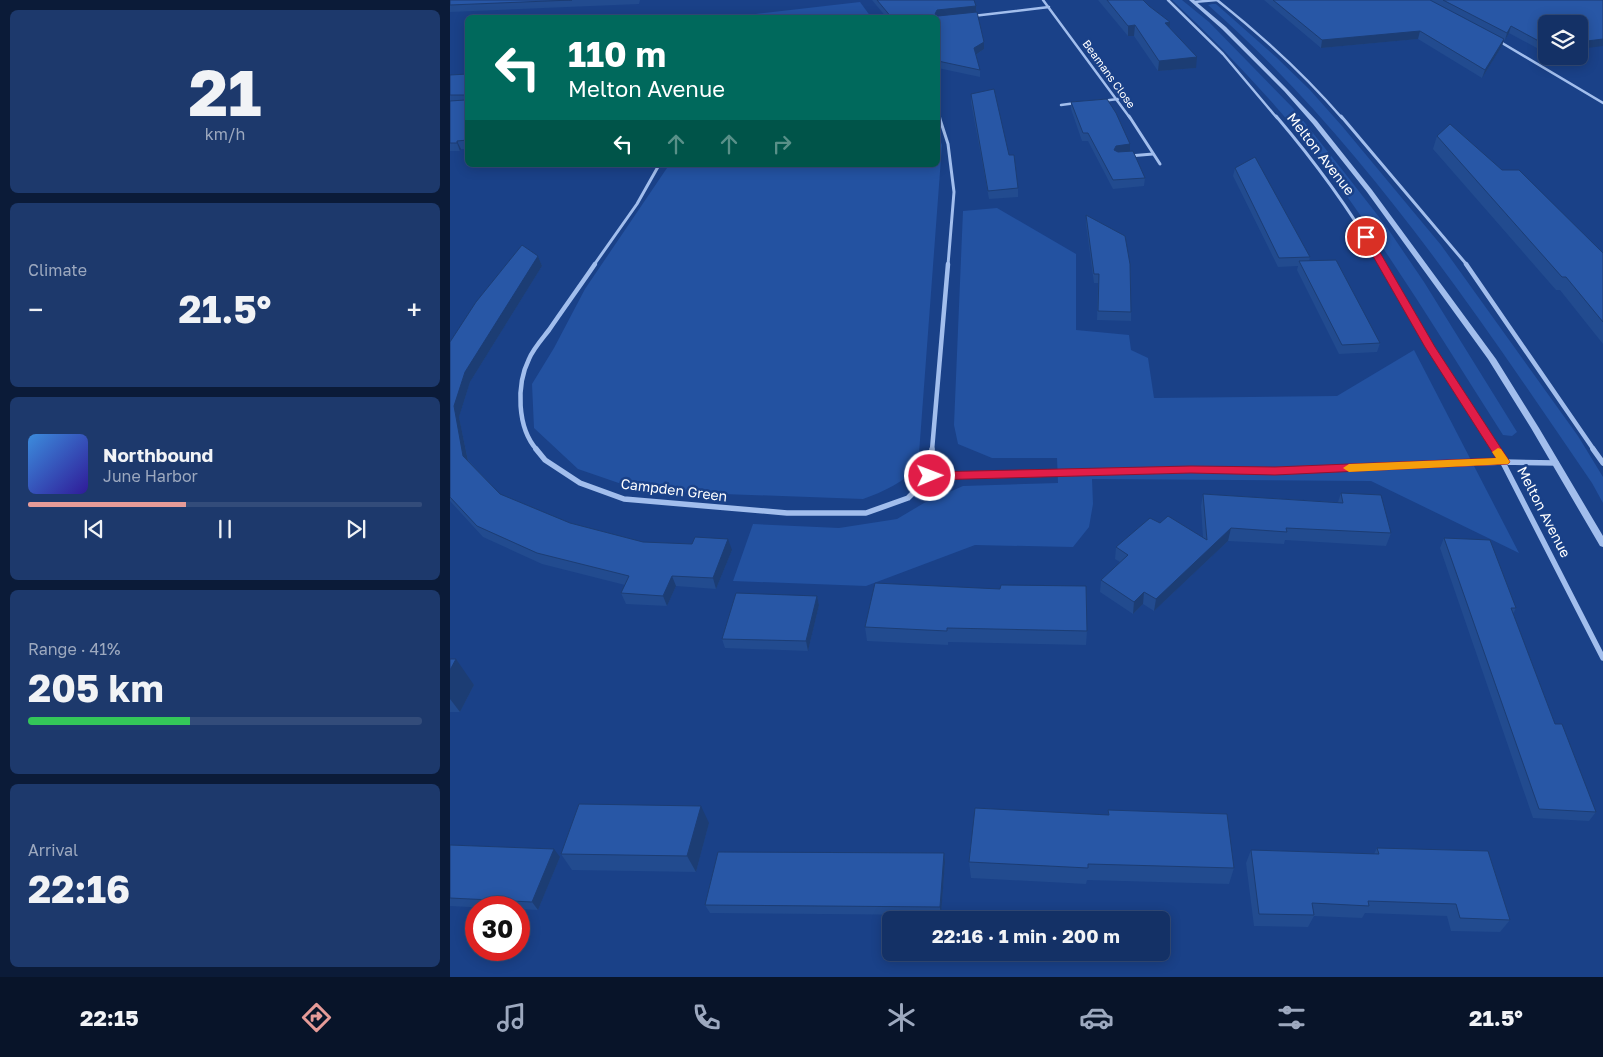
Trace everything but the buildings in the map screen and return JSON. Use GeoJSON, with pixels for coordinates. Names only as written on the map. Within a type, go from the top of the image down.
{"type":"FeatureCollection","features":[{"type":"Feature","properties":{"kind":"street","name":"Beamans Close"},"geometry":{"type":"LineString","coordinates":[[1043,0],[1118,99],[1160,164]]}},
{"type":"Feature","properties":{"kind":"street","name":"Melton Avenue"},"geometry":{"type":"LineString","coordinates":[[1168,0],[1223,54],[1309,155],[1357,221],[1430,347],[1504,462],[1603,658]]}},
{"type":"Feature","properties":{"kind":"street"},"geometry":{"type":"LineString","coordinates":[[1193,1],[1217,0],[1237,16],[1323,96],[1460,254],[1603,463]]}},
{"type":"Feature","properties":{"kind":"street","name":"Melton Avenue"},"geometry":{"type":"LineString","coordinates":[[1193,1],[1237,40],[1282,87],[1369,187],[1492,359],[1603,544]]}},
{"type":"Feature","properties":{"kind":"street"},"geometry":{"type":"LineString","coordinates":[[965,17],[1049,7]]}},
{"type":"Feature","properties":{"kind":"street"},"geometry":{"type":"LineString","coordinates":[[1496,39],[1603,103]]}},
{"type":"Feature","properties":{"kind":"street"},"geometry":{"type":"LineString","coordinates":[[1099,101],[1118,99]]}},
{"type":"Feature","properties":{"kind":"street"},"geometry":{"type":"LineString","coordinates":[[1060,105],[1080,103]]}},
{"type":"Feature","properties":{"kind":"street"},"geometry":{"type":"LineString","coordinates":[[940,118],[948,144],[954,192],[930,476],[1191,470],[1275,471],[1504,462],[1556,463]]}},
{"type":"Feature","properties":{"kind":"street"},"geometry":{"type":"LineString","coordinates":[[1126,156],[1153,154]]}},
{"type":"Feature","properties":{"kind":"street","name":"Campden Green"},"geometry":{"type":"LineString","coordinates":[[657,167],[637,204],[529,358],[522,380],[522,413],[525,428],[532,445],[545,460],[580,483],[624,499],[786,513],[866,513],[908,498],[930,476]]}},
{"type":"Feature","properties":{"kind":"shaded area"},"geometry":{"type":"Polygon","coordinates":[[[1172,0],[1182,0],[1209,22],[1293,108],[1344,172],[1386,226],[1424,282],[1517,432],[1512,436],[1503,435],[1433,324],[1361,216],[1309,146],[1243,71],[1172,0]]]}},
{"type":"Feature","properties":{"kind":"shaded area"},"geometry":{"type":"Polygon","coordinates":[[[860,2],[870,15],[747,15],[860,2]]]}},
{"type":"Feature","properties":{"kind":"shaded area"},"geometry":{"type":"Polygon","coordinates":[[[1216,4],[1310,90],[1441,245],[1578,436],[1603,477],[1603,503],[1592,483],[1505,357],[1415,232],[1317,113],[1264,58],[1208,5],[1216,4]]]}},
{"type":"Feature","properties":{"kind":"shaded area"},"geometry":{"type":"Polygon","coordinates":[[[940,140],[942,145],[918,467],[906,478],[886,490],[863,499],[642,491],[578,469],[534,428],[532,384],[554,348],[585,289],[668,167],[940,167],[940,140]]]}},
{"type":"Feature","properties":{"kind":"shaded area"},"geometry":{"type":"Polygon","coordinates":[[[997,208],[1076,254],[1076,330],[1129,335],[1131,350],[1148,358],[1154,398],[1337,396],[1414,350],[1519,553],[1371,481],[1092,479],[1093,504],[1089,527],[1073,547],[975,545],[866,586],[733,581],[753,524],[839,528],[897,519],[924,503],[963,486],[1058,483],[1057,458],[992,458],[958,444],[954,425],[963,211],[997,208]]]}},
{"type":"Feature","properties":{"kind":"slow traffic"},"geometry":{"type":"LineString","coordinates":[[1349,468],[1504,462],[1498,452]]}},
{"type":"Feature","properties":{"kind":"route"},"geometry":{"type":"LineString","coordinates":[[930,476],[1191,470],[1275,471],[1504,462],[1430,347],[1366,237]]}}]}
